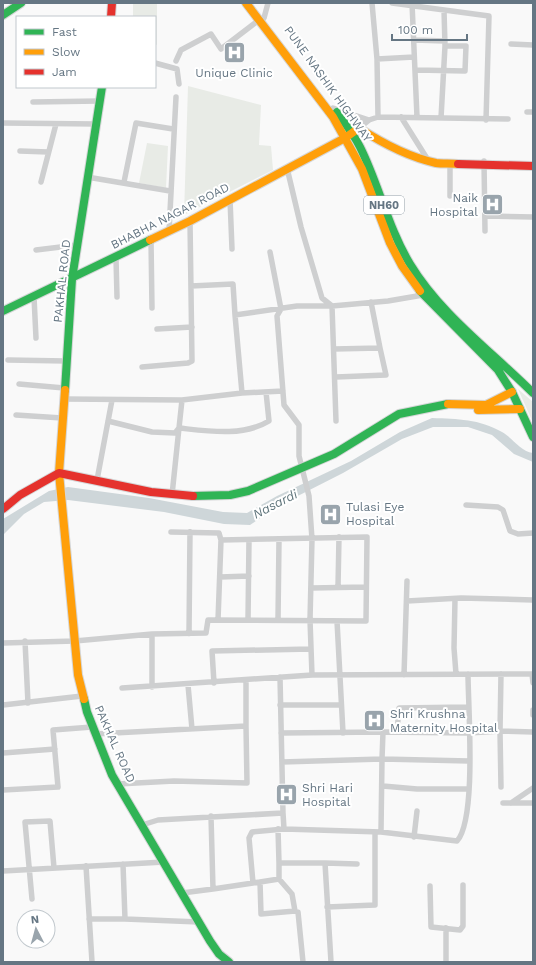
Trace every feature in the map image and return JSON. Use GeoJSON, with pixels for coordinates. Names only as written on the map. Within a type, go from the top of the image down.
{"type":"FeatureCollection","features":[{"type":"Feature","properties":{"kind":"main road"},"geometry":{"type":"LineString","coordinates":[[3,15],[21,3]]}},
{"type":"Feature","properties":{"kind":"main road"},"geometry":{"type":"LineString","coordinates":[[112,3],[112,16]]}},
{"type":"Feature","properties":{"kind":"main road","name":"NH60"},"geometry":{"type":"LineString","coordinates":[[246,3],[262,19],[333,117],[352,133],[362,169],[390,243],[402,266],[502,375],[512,392],[533,437]]}},
{"type":"Feature","properties":{"kind":"main road","name":"PUNE NASHIK HIGHWAY"},"geometry":{"type":"LineString","coordinates":[[254,3],[262,19],[352,133]]}},
{"type":"Feature","properties":{"kind":"main road","name":"PAKHAL ROAD"},"geometry":{"type":"LineString","coordinates":[[102,88],[72,279],[59,476],[78,675],[82,696],[94,731],[118,784],[199,922],[219,954],[229,962]]}},
{"type":"Feature","properties":{"kind":"main road"},"geometry":{"type":"LineString","coordinates":[[352,133],[373,137],[405,152],[437,163],[523,164],[533,166]]}},
{"type":"Feature","properties":{"kind":"main road","name":"BHABHA NAGAR ROAD"},"geometry":{"type":"LineString","coordinates":[[3,311],[116,258],[190,221],[352,133]]}},
{"type":"Feature","properties":{"kind":"main road"},"geometry":{"type":"LineString","coordinates":[[430,160],[438,158],[484,163]]}},
{"type":"Feature","properties":{"kind":"main road"},"geometry":{"type":"LineString","coordinates":[[523,164],[533,162]]}},
{"type":"Feature","properties":{"kind":"main road","name":"NH60"},"geometry":{"type":"LineString","coordinates":[[427,293],[531,388]]}},
{"type":"Feature","properties":{"kind":"main road"},"geometry":{"type":"LineString","coordinates":[[3,509],[20,495],[59,476],[97,480],[172,495],[204,497],[230,495],[248,491],[303,472],[392,417],[406,411],[442,404],[486,405],[512,392]]}},
{"type":"Feature","properties":{"kind":"main road"},"geometry":{"type":"LineString","coordinates":[[431,406],[444,409],[520,409]]}},
{"type":"Feature","properties":{"kind":"street"},"geometry":{"type":"LineString","coordinates":[[176,61],[181,50],[211,34],[221,49],[262,19],[268,3]]}},
{"type":"Feature","properties":{"kind":"street"},"geometry":{"type":"LineString","coordinates":[[372,3],[377,59],[378,117]]}},
{"type":"Feature","properties":{"kind":"street"},"geometry":{"type":"LineString","coordinates":[[392,3],[435,6],[444,10],[490,16],[486,120]]}},
{"type":"Feature","properties":{"kind":"street"},"geometry":{"type":"LineString","coordinates":[[412,4],[417,117]]}},
{"type":"Feature","properties":{"kind":"street"},"geometry":{"type":"LineString","coordinates":[[441,118],[445,43],[444,10]]}},
{"type":"Feature","properties":{"kind":"street"},"geometry":{"type":"LineString","coordinates":[[414,40],[466,46],[465,71],[416,70]]}},
{"type":"Feature","properties":{"kind":"street"},"geometry":{"type":"LineString","coordinates":[[511,44],[533,45]]}},
{"type":"Feature","properties":{"kind":"street"},"geometry":{"type":"LineString","coordinates":[[377,59],[414,57]]}},
{"type":"Feature","properties":{"kind":"street"},"geometry":{"type":"LineString","coordinates":[[156,63],[177,69],[179,84]]}},
{"type":"Feature","properties":{"kind":"street"},"geometry":{"type":"LineString","coordinates":[[169,231],[173,129],[176,98]]}},
{"type":"Feature","properties":{"kind":"street"},"geometry":{"type":"LineString","coordinates":[[33,102],[100,101]]}},
{"type":"Feature","properties":{"kind":"street"},"geometry":{"type":"LineString","coordinates":[[333,108],[369,120]]}},
{"type":"Feature","properties":{"kind":"street"},"geometry":{"type":"LineString","coordinates":[[352,133],[369,120],[378,117],[401,116],[486,120],[508,119]]}},
{"type":"Feature","properties":{"kind":"street"},"geometry":{"type":"LineString","coordinates":[[401,116],[430,160]]}},
{"type":"Feature","properties":{"kind":"street"},"geometry":{"type":"LineString","coordinates":[[3,123],[96,124]]}},
{"type":"Feature","properties":{"kind":"street"},"geometry":{"type":"LineString","coordinates":[[124,182],[136,123],[173,129]]}},
{"type":"Feature","properties":{"kind":"street"},"geometry":{"type":"LineString","coordinates":[[40,182],[56,124]]}},
{"type":"Feature","properties":{"kind":"street"},"geometry":{"type":"LineString","coordinates":[[20,151],[48,152]]}},
{"type":"Feature","properties":{"kind":"street"},"geometry":{"type":"LineString","coordinates":[[484,163],[485,231]]}},
{"type":"Feature","properties":{"kind":"street"},"geometry":{"type":"LineString","coordinates":[[450,164],[450,196]]}},
{"type":"Feature","properties":{"kind":"street"},"geometry":{"type":"LineString","coordinates":[[287,168],[301,227],[322,298],[332,306],[336,377],[336,422]]}},
{"type":"Feature","properties":{"kind":"street"},"geometry":{"type":"LineString","coordinates":[[87,177],[124,182],[170,191]]}},
{"type":"Feature","properties":{"kind":"street"},"geometry":{"type":"LineString","coordinates":[[230,199],[232,249]]}},
{"type":"Feature","properties":{"kind":"street"},"geometry":{"type":"LineString","coordinates":[[485,216],[533,217]]}},
{"type":"Feature","properties":{"kind":"street"},"geometry":{"type":"LineString","coordinates":[[142,367],[188,363],[192,361],[190,221]]}},
{"type":"Feature","properties":{"kind":"street"},"geometry":{"type":"LineString","coordinates":[[151,240],[152,308]]}},
{"type":"Feature","properties":{"kind":"street"},"geometry":{"type":"LineString","coordinates":[[36,250],[77,245]]}},
{"type":"Feature","properties":{"kind":"street"},"geometry":{"type":"LineString","coordinates":[[270,252],[281,309],[277,316],[284,405],[299,425],[298,444],[309,496],[312,539],[310,620],[312,675]]}},
{"type":"Feature","properties":{"kind":"street"},"geometry":{"type":"LineString","coordinates":[[116,258],[117,297]]}},
{"type":"Feature","properties":{"kind":"street"},"geometry":{"type":"LineString","coordinates":[[191,286],[233,284],[242,394]]}},
{"type":"Feature","properties":{"kind":"street"},"geometry":{"type":"LineString","coordinates":[[235,314],[297,306],[332,306],[371,302],[427,293]]}},
{"type":"Feature","properties":{"kind":"street"},"geometry":{"type":"LineString","coordinates":[[34,297],[36,338]]}},
{"type":"Feature","properties":{"kind":"street"},"geometry":{"type":"LineString","coordinates":[[336,377],[386,374],[371,302]]}},
{"type":"Feature","properties":{"kind":"street"},"geometry":{"type":"LineString","coordinates":[[157,329],[192,327]]}},
{"type":"Feature","properties":{"kind":"street"},"geometry":{"type":"LineString","coordinates":[[334,349],[380,348]]}},
{"type":"Feature","properties":{"kind":"street"},"geometry":{"type":"LineString","coordinates":[[8,360],[66,361]]}},
{"type":"Feature","properties":{"kind":"street"},"geometry":{"type":"LineString","coordinates":[[19,384],[64,388]]}},
{"type":"Feature","properties":{"kind":"street"},"geometry":{"type":"LineString","coordinates":[[64,399],[182,400],[282,391]]}},
{"type":"Feature","properties":{"kind":"street"},"geometry":{"type":"LineString","coordinates":[[179,428],[220,432],[260,427],[269,421],[266,392]]}},
{"type":"Feature","properties":{"kind":"street"},"geometry":{"type":"LineString","coordinates":[[97,480],[112,400]]}},
{"type":"Feature","properties":{"kind":"street"},"geometry":{"type":"LineString","coordinates":[[172,495],[182,400]]}},
{"type":"Feature","properties":{"kind":"street"},"geometry":{"type":"LineString","coordinates":[[16,415],[62,418]]}},
{"type":"Feature","properties":{"kind":"street"},"geometry":{"type":"LineString","coordinates":[[108,421],[152,432],[175,433],[179,428]]}},
{"type":"Feature","properties":{"kind":"street"},"geometry":{"type":"LineString","coordinates":[[466,506],[498,507],[503,510],[506,516],[510,532],[518,534],[533,533]]}},
{"type":"Feature","properties":{"kind":"street"},"geometry":{"type":"LineString","coordinates":[[170,532],[219,533],[221,540],[218,620]]}},
{"type":"Feature","properties":{"kind":"street"},"geometry":{"type":"LineString","coordinates":[[189,634],[190,532]]}},
{"type":"Feature","properties":{"kind":"street"},"geometry":{"type":"LineString","coordinates":[[338,587],[339,537]]}},
{"type":"Feature","properties":{"kind":"street"},"geometry":{"type":"LineString","coordinates":[[3,643],[25,641],[75,641],[152,634],[206,633],[208,620],[366,621],[367,537],[221,540]]}},
{"type":"Feature","properties":{"kind":"street"},"geometry":{"type":"LineString","coordinates":[[248,620],[250,540]]}},
{"type":"Feature","properties":{"kind":"street"},"geometry":{"type":"LineString","coordinates":[[278,620],[279,540]]}},
{"type":"Feature","properties":{"kind":"street"},"geometry":{"type":"LineString","coordinates":[[220,576],[249,576]]}},
{"type":"Feature","properties":{"kind":"street"},"geometry":{"type":"LineString","coordinates":[[404,674],[407,581]]}},
{"type":"Feature","properties":{"kind":"street"},"geometry":{"type":"LineString","coordinates":[[311,588],[366,587]]}},
{"type":"Feature","properties":{"kind":"street"},"geometry":{"type":"LineString","coordinates":[[407,601],[455,599],[533,600]]}},
{"type":"Feature","properties":{"kind":"street"},"geometry":{"type":"LineString","coordinates":[[455,599],[454,648],[456,674]]}},
{"type":"Feature","properties":{"kind":"street"},"geometry":{"type":"LineString","coordinates":[[337,621],[338,675],[343,733]]}},
{"type":"Feature","properties":{"kind":"street"},"geometry":{"type":"LineString","coordinates":[[152,634],[152,687]]}},
{"type":"Feature","properties":{"kind":"street"},"geometry":{"type":"LineString","coordinates":[[25,641],[28,703]]}},
{"type":"Feature","properties":{"kind":"street"},"geometry":{"type":"LineString","coordinates":[[214,682],[212,651],[311,648]]}},
{"type":"Feature","properties":{"kind":"street"},"geometry":{"type":"LineString","coordinates":[[253,883],[249,838],[252,832],[281,829],[378,832],[457,841],[466,818],[468,789],[468,674]]}},
{"type":"Feature","properties":{"kind":"street"},"geometry":{"type":"LineString","coordinates":[[501,674],[501,787]]}},
{"type":"Feature","properties":{"kind":"street"},"geometry":{"type":"LineString","coordinates":[[122,688],[246,681],[312,675],[533,674],[533,683]]}},
{"type":"Feature","properties":{"kind":"street"},"geometry":{"type":"LineString","coordinates":[[280,677],[283,813],[279,880],[292,894],[295,911],[299,915],[303,962]]}},
{"type":"Feature","properties":{"kind":"street"},"geometry":{"type":"LineString","coordinates":[[118,784],[174,781],[248,783],[246,681]]}},
{"type":"Feature","properties":{"kind":"street"},"geometry":{"type":"LineString","coordinates":[[188,684],[192,729]]}},
{"type":"Feature","properties":{"kind":"street"},"geometry":{"type":"LineString","coordinates":[[3,705],[82,696]]}},
{"type":"Feature","properties":{"kind":"street"},"geometry":{"type":"LineString","coordinates":[[280,705],[341,705]]}},
{"type":"Feature","properties":{"kind":"street"},"geometry":{"type":"LineString","coordinates":[[397,732],[399,708],[468,707]]}},
{"type":"Feature","properties":{"kind":"street"},"geometry":{"type":"LineString","coordinates":[[533,710],[533,715]]}},
{"type":"Feature","properties":{"kind":"street"},"geometry":{"type":"LineString","coordinates":[[3,790],[58,787],[53,730],[94,731],[192,729],[246,726]]}},
{"type":"Feature","properties":{"kind":"street"},"geometry":{"type":"LineString","coordinates":[[281,732],[469,733],[533,731]]}},
{"type":"Feature","properties":{"kind":"street"},"geometry":{"type":"LineString","coordinates":[[327,907],[375,905],[378,832],[383,786],[383,732]]}},
{"type":"Feature","properties":{"kind":"street"},"geometry":{"type":"LineString","coordinates":[[3,753],[55,749]]}},
{"type":"Feature","properties":{"kind":"street"},"geometry":{"type":"LineString","coordinates":[[282,762],[382,759],[469,761]]}},
{"type":"Feature","properties":{"kind":"street"},"geometry":{"type":"LineString","coordinates":[[383,786],[417,789],[468,789]]}},
{"type":"Feature","properties":{"kind":"street"},"geometry":{"type":"LineString","coordinates":[[511,803],[533,788]]}},
{"type":"Feature","properties":{"kind":"street"},"geometry":{"type":"LineString","coordinates":[[503,803],[533,803]]}},
{"type":"Feature","properties":{"kind":"street"},"geometry":{"type":"LineString","coordinates":[[414,837],[417,811]]}},
{"type":"Feature","properties":{"kind":"street"},"geometry":{"type":"LineString","coordinates":[[142,825],[158,820],[283,813]]}},
{"type":"Feature","properties":{"kind":"street"},"geometry":{"type":"LineString","coordinates":[[211,816],[213,889]]}},
{"type":"Feature","properties":{"kind":"street"},"geometry":{"type":"LineString","coordinates":[[32,899],[26,822],[50,821],[54,868]]}},
{"type":"Feature","properties":{"kind":"street"},"geometry":{"type":"LineString","coordinates":[[3,871],[164,862]]}},
{"type":"Feature","properties":{"kind":"street"},"geometry":{"type":"LineString","coordinates":[[279,863],[358,864]]}},
{"type":"Feature","properties":{"kind":"street"},"geometry":{"type":"LineString","coordinates":[[325,863],[331,962]]}},
{"type":"Feature","properties":{"kind":"street"},"geometry":{"type":"LineString","coordinates":[[123,864],[125,919]]}},
{"type":"Feature","properties":{"kind":"street"},"geometry":{"type":"LineString","coordinates":[[86,866],[92,962]]}},
{"type":"Feature","properties":{"kind":"street"},"geometry":{"type":"LineString","coordinates":[[182,893],[279,880]]}},
{"type":"Feature","properties":{"kind":"street"},"geometry":{"type":"LineString","coordinates":[[260,882],[261,914],[295,911]]}},
{"type":"Feature","properties":{"kind":"street"},"geometry":{"type":"LineString","coordinates":[[430,886],[431,927],[460,930],[463,926],[463,885]]}},
{"type":"Feature","properties":{"kind":"street"},"geometry":{"type":"LineString","coordinates":[[89,919],[199,922]]}},
{"type":"Feature","properties":{"kind":"street"},"geometry":{"type":"LineString","coordinates":[[446,928],[446,962]]}},
{"type":"Feature","properties":{"kind":"shaded area"},"geometry":{"type":"Polygon","coordinates":[[[133,3],[157,3],[157,45],[156,16],[133,16],[133,3]]]}},
{"type":"Feature","properties":{"kind":"shaded area"},"geometry":{"type":"Polygon","coordinates":[[[188,86],[261,105],[259,145],[271,146],[273,170],[184,215],[188,86]]]}},
{"type":"Feature","properties":{"kind":"shaded area"},"geometry":{"type":"Polygon","coordinates":[[[147,143],[168,146],[166,188],[139,183],[147,143]]]}},
{"type":"Feature","properties":{"kind":"shaded area"},"geometry":{"type":"Polygon","coordinates":[[[518,389],[533,402],[533,423],[518,389]]]}},
{"type":"Feature","properties":{"kind":"water","name":"Nasardi"},"geometry":{"type":"Polygon","coordinates":[[[432,418],[468,420],[485,424],[502,432],[524,450],[533,453],[533,462],[514,454],[492,435],[468,427],[433,427],[402,439],[343,473],[280,505],[250,525],[224,524],[164,512],[68,500],[44,502],[24,514],[3,535],[3,519],[49,491],[68,487],[149,498],[223,512],[247,513],[277,496],[351,461],[400,432],[432,418]]]}},
{"type":"Feature","properties":{"kind":"traffic: fast"},"geometry":{"type":"LineString","coordinates":[[3,15],[21,3]]}},
{"type":"Feature","properties":{"kind":"traffic: fast"},"geometry":{"type":"LineString","coordinates":[[65,390],[72,279],[102,88]]}},
{"type":"Feature","properties":{"kind":"traffic: fast"},"geometry":{"type":"LineString","coordinates":[[337,112],[360,147],[402,250],[422,282],[451,316],[533,393]]}},
{"type":"Feature","properties":{"kind":"traffic: fast"},"geometry":{"type":"LineString","coordinates":[[3,311],[150,240]]}},
{"type":"Feature","properties":{"kind":"traffic: fast"},"geometry":{"type":"LineString","coordinates":[[420,291],[498,370],[512,392],[533,437]]}},
{"type":"Feature","properties":{"kind":"traffic: fast"},"geometry":{"type":"LineString","coordinates":[[193,496],[230,495],[248,491],[334,454],[399,414],[448,404]]}},
{"type":"Feature","properties":{"kind":"traffic: fast"},"geometry":{"type":"LineString","coordinates":[[84,699],[87,712],[112,775],[210,941],[219,954],[229,962]]}},
{"type":"Feature","properties":{"kind":"traffic: slow"},"geometry":{"type":"LineString","coordinates":[[246,3],[333,117],[362,169],[390,243],[402,266],[420,291]]}},
{"type":"Feature","properties":{"kind":"traffic: slow"},"geometry":{"type":"LineString","coordinates":[[150,240],[190,221],[345,138],[359,128],[386,144],[416,157],[436,163],[458,164]]}},
{"type":"Feature","properties":{"kind":"traffic: slow"},"geometry":{"type":"LineString","coordinates":[[65,390],[59,473],[78,675],[84,699]]}},
{"type":"Feature","properties":{"kind":"traffic: slow"},"geometry":{"type":"LineString","coordinates":[[448,404],[486,405],[512,392]]}},
{"type":"Feature","properties":{"kind":"traffic: slow"},"geometry":{"type":"LineString","coordinates":[[478,410],[520,409]]}},
{"type":"Feature","properties":{"kind":"traffic: jam"},"geometry":{"type":"LineString","coordinates":[[111,16],[112,3]]}},
{"type":"Feature","properties":{"kind":"traffic: jam"},"geometry":{"type":"LineString","coordinates":[[458,164],[533,166]]}},
{"type":"Feature","properties":{"kind":"traffic: jam"},"geometry":{"type":"LineString","coordinates":[[3,509],[20,495],[59,473],[151,492],[193,496]]}},
{"type":"Feature","properties":{"kind":"place","name":"Unique Clinic"},"geometry":{"type":"Point","coordinates":[234,52]}},
{"type":"Feature","properties":{"kind":"place","name":"Naik Hospital"},"geometry":{"type":"Point","coordinates":[493,205]}},
{"type":"Feature","properties":{"kind":"place","name":"Tulasi Eye Hospital"},"geometry":{"type":"Point","coordinates":[331,514]}},
{"type":"Feature","properties":{"kind":"place","name":"Shri Krushna Maternity Hospital"},"geometry":{"type":"Point","coordinates":[375,721]}},
{"type":"Feature","properties":{"kind":"place","name":"Shri Hari Hospital"},"geometry":{"type":"Point","coordinates":[287,795]}}]}
